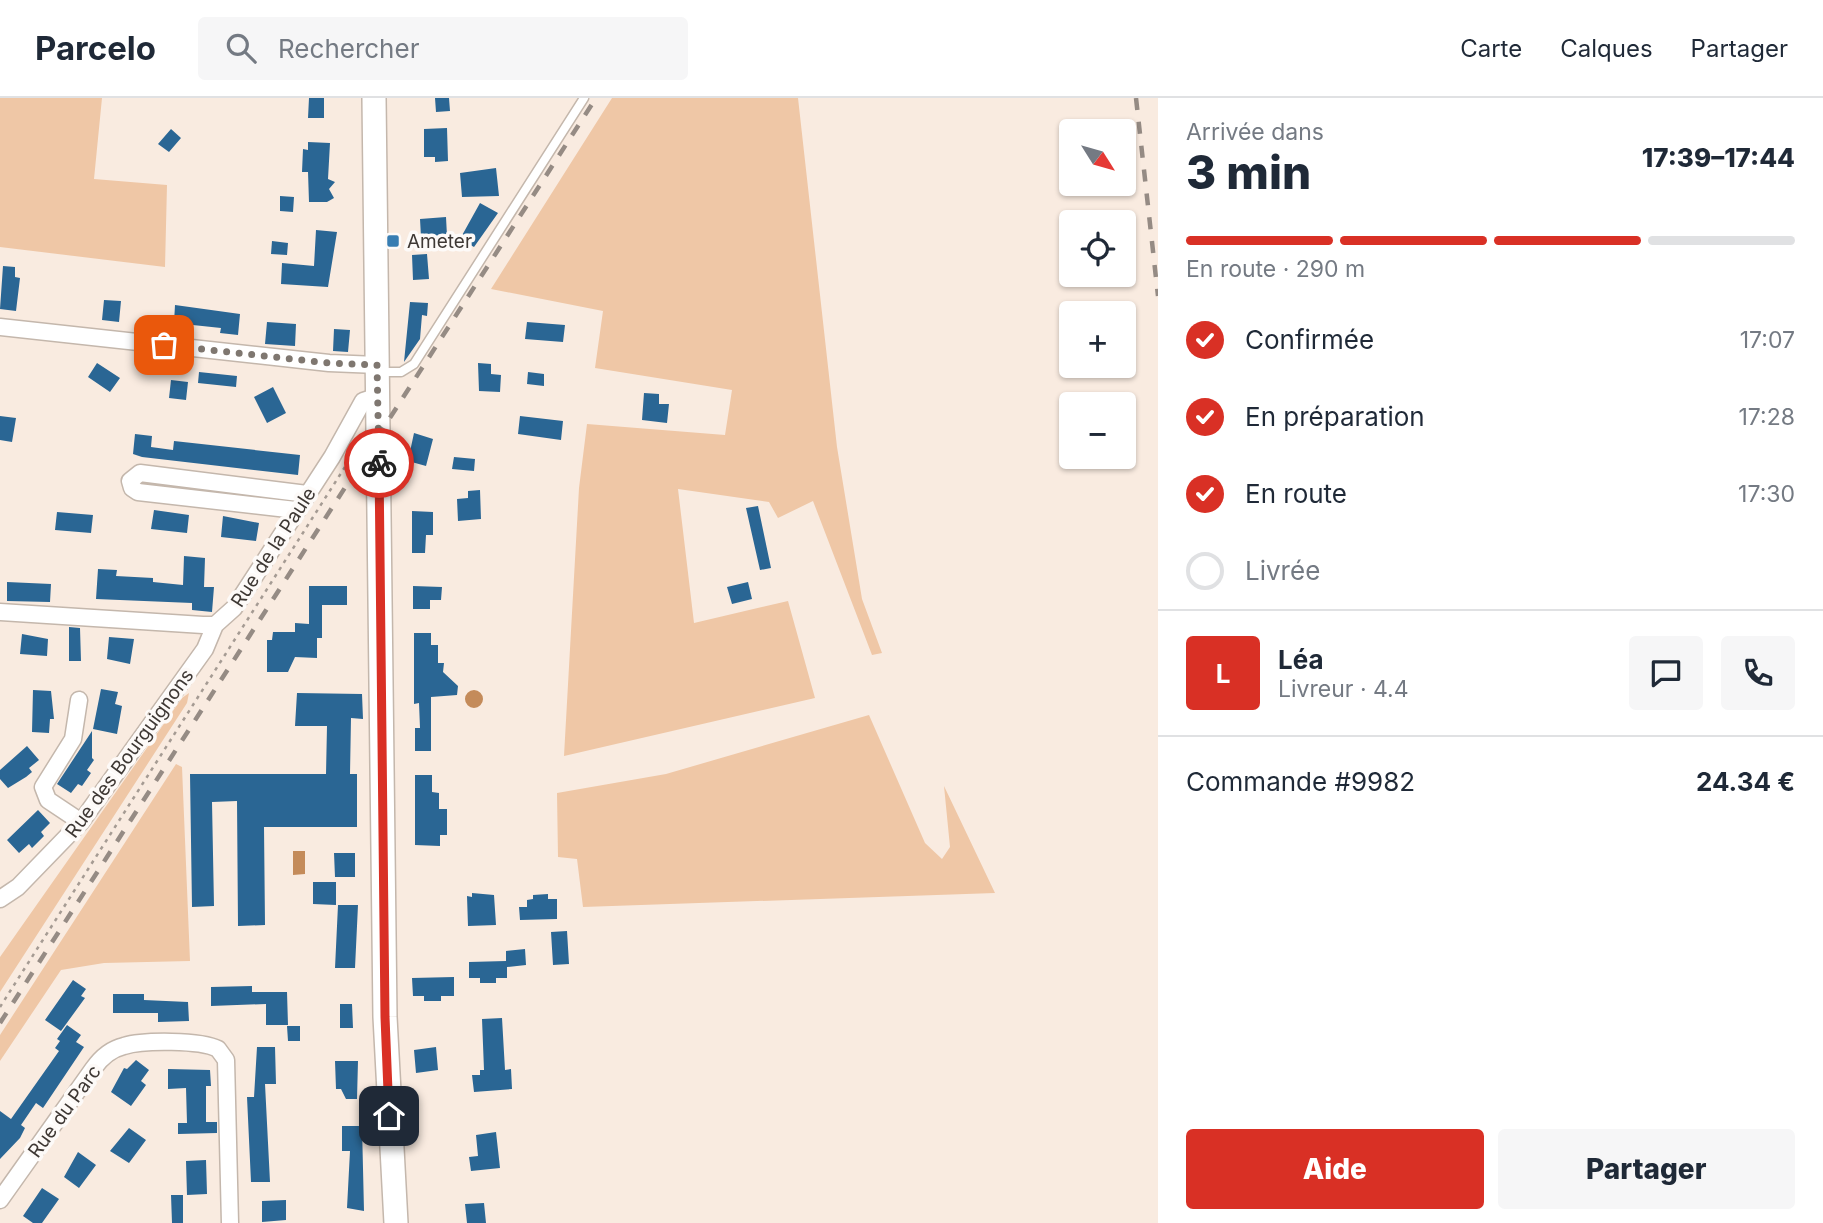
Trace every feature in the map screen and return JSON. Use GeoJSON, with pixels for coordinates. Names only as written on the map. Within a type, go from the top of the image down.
{"type":"FeatureCollection","features":[{"type":"Feature","properties":{"kind":"main road"},"geometry":{"type":"LineString","coordinates":[[374,98],[385,1017],[396,1223]]}},
{"type":"Feature","properties":{"kind":"street"},"geometry":{"type":"LineString","coordinates":[[0,327],[377,368]]}},
{"type":"Feature","properties":{"kind":"street","name":"Rue de la Paule"},"geometry":{"type":"LineString","coordinates":[[0,612],[215,625],[234,608],[363,401],[378,396]]}},
{"type":"Feature","properties":{"kind":"street"},"geometry":{"type":"LineString","coordinates":[[296,510],[138,492],[132,488],[130,481],[140,473],[307,494]]}},
{"type":"Feature","properties":{"kind":"street","name":"Rue des Bourguignons"},"geometry":{"type":"LineString","coordinates":[[0,899],[47,859],[81,822],[205,649],[215,625]]}},
{"type":"Feature","properties":{"kind":"street"},"geometry":{"type":"LineString","coordinates":[[79,700],[73,739],[43,787],[48,800],[81,822]]}},
{"type":"Feature","properties":{"kind":"street","name":"Rue du Parc"},"geometry":{"type":"LineString","coordinates":[[0,1200],[93,1069],[107,1055],[132,1044],[201,1043],[218,1049],[226,1060],[230,1223]]}},
{"type":"Feature","properties":{"kind":"lane"},"geometry":{"type":"LineString","coordinates":[[377,368],[401,372],[414,364],[584,98]]}},
{"type":"Feature","properties":{"kind":"path"},"geometry":{"type":"LineString","coordinates":[[0,1007],[347,462]]}},
{"type":"Feature","properties":{"kind":"shaded area"},"geometry":{"type":"Polygon","coordinates":[[[0,98],[102,98],[94,179],[167,185],[165,267],[0,247],[0,98]]]}},
{"type":"Feature","properties":{"kind":"shaded area"},"geometry":{"type":"Polygon","coordinates":[[[612,98],[798,98],[837,447],[862,599],[882,653],[872,655],[813,501],[778,518],[769,502],[678,489],[694,623],[788,601],[815,698],[564,756],[579,488],[587,424],[725,435],[732,390],[595,368],[603,311],[491,289],[612,98]]]}},
{"type":"Feature","properties":{"kind":"shaded area"},"geometry":{"type":"Polygon","coordinates":[[[474,690],[480,693],[483,699],[480,705],[474,708],[468,705],[465,699],[468,693],[474,690]]]}},
{"type":"Feature","properties":{"kind":"shaded area"},"geometry":{"type":"Polygon","coordinates":[[[189,693],[187,703],[0,992],[0,957],[182,698],[189,693]]]}},
{"type":"Feature","properties":{"kind":"shaded area"},"geometry":{"type":"Polygon","coordinates":[[[869,715],[925,843],[942,859],[950,847],[944,786],[995,893],[583,907],[577,859],[558,857],[557,793],[666,774],[869,715]]]}},
{"type":"Feature","properties":{"kind":"shaded area"},"geometry":{"type":"Polygon","coordinates":[[[176,764],[182,767],[190,961],[104,963],[61,970],[0,1061],[0,1035],[176,764]]]}},
{"type":"Feature","properties":{"kind":"shaded area"},"geometry":{"type":"Polygon","coordinates":[[[293,851],[305,851],[305,874],[293,875],[293,851]]]}},
{"type":"Feature","properties":{"kind":"building"},"geometry":{"type":"Polygon","coordinates":[[[309,98],[324,98],[324,118],[308,118],[309,98]]]}},
{"type":"Feature","properties":{"kind":"building"},"geometry":{"type":"Polygon","coordinates":[[[435,98],[449,98],[450,111],[436,112],[435,98]]]}},
{"type":"Feature","properties":{"kind":"building"},"geometry":{"type":"Polygon","coordinates":[[[447,128],[448,161],[435,162],[435,157],[424,157],[424,129],[447,128]]]}},
{"type":"Feature","properties":{"kind":"building"},"geometry":{"type":"Polygon","coordinates":[[[171,129],[181,138],[169,152],[158,144],[171,129]]]}},
{"type":"Feature","properties":{"kind":"building"},"geometry":{"type":"Polygon","coordinates":[[[308,142],[330,143],[328,179],[335,182],[329,189],[334,198],[327,202],[309,202],[308,172],[302,172],[303,149],[308,150],[308,142]]]}},
{"type":"Feature","properties":{"kind":"building"},"geometry":{"type":"Polygon","coordinates":[[[496,168],[499,196],[462,197],[460,173],[496,168]]]}},
{"type":"Feature","properties":{"kind":"building"},"geometry":{"type":"Polygon","coordinates":[[[280,196],[294,197],[293,212],[280,211],[280,196]]]}},
{"type":"Feature","properties":{"kind":"building"},"geometry":{"type":"Polygon","coordinates":[[[480,203],[498,213],[474,247],[460,239],[480,203]]]}},
{"type":"Feature","properties":{"kind":"building"},"geometry":{"type":"Polygon","coordinates":[[[446,217],[447,236],[421,237],[420,219],[446,217]]]}},
{"type":"Feature","properties":{"kind":"building"},"geometry":{"type":"Polygon","coordinates":[[[316,230],[337,232],[328,287],[281,284],[282,263],[314,266],[316,230]]]}},
{"type":"Feature","properties":{"kind":"building"},"geometry":{"type":"Polygon","coordinates":[[[272,241],[288,243],[287,255],[271,254],[272,241]]]}},
{"type":"Feature","properties":{"kind":"building"},"geometry":{"type":"Polygon","coordinates":[[[427,254],[429,279],[413,280],[412,255],[427,254]]]}},
{"type":"Feature","properties":{"kind":"building"},"geometry":{"type":"Polygon","coordinates":[[[3,266],[15,267],[15,277],[20,278],[16,311],[0,309],[3,266]]]}},
{"type":"Feature","properties":{"kind":"building"},"geometry":{"type":"Polygon","coordinates":[[[104,300],[121,301],[119,322],[102,320],[104,300]]]}},
{"type":"Feature","properties":{"kind":"building"},"geometry":{"type":"Polygon","coordinates":[[[410,302],[428,303],[427,316],[422,315],[420,339],[404,362],[410,302]]]}},
{"type":"Feature","properties":{"kind":"building"},"geometry":{"type":"Polygon","coordinates":[[[175,305],[240,314],[238,335],[220,333],[221,328],[174,323],[175,305]]]}},
{"type":"Feature","properties":{"kind":"building"},"geometry":{"type":"Polygon","coordinates":[[[267,322],[296,324],[295,346],[265,344],[267,322]]]}},
{"type":"Feature","properties":{"kind":"building"},"geometry":{"type":"Polygon","coordinates":[[[527,322],[565,325],[563,342],[525,339],[527,322]]]}},
{"type":"Feature","properties":{"kind":"building"},"geometry":{"type":"Polygon","coordinates":[[[334,329],[350,330],[348,352],[333,351],[334,329]]]}},
{"type":"Feature","properties":{"kind":"building"},"geometry":{"type":"Polygon","coordinates":[[[97,363],[120,378],[110,392],[88,377],[97,363]]]}},
{"type":"Feature","properties":{"kind":"building"},"geometry":{"type":"Polygon","coordinates":[[[478,363],[491,364],[491,374],[501,375],[500,392],[479,391],[478,363]]]}},
{"type":"Feature","properties":{"kind":"building"},"geometry":{"type":"Polygon","coordinates":[[[199,372],[237,376],[236,387],[198,383],[199,372]]]}},
{"type":"Feature","properties":{"kind":"building"},"geometry":{"type":"Polygon","coordinates":[[[528,372],[544,374],[544,386],[527,384],[528,372]]]}},
{"type":"Feature","properties":{"kind":"building"},"geometry":{"type":"Polygon","coordinates":[[[171,380],[188,382],[186,400],[169,398],[171,380]]]}},
{"type":"Feature","properties":{"kind":"building"},"geometry":{"type":"Polygon","coordinates":[[[273,387],[286,413],[267,423],[254,397],[273,387]]]}},
{"type":"Feature","properties":{"kind":"building"},"geometry":{"type":"Polygon","coordinates":[[[644,393],[659,394],[659,404],[669,404],[667,423],[642,420],[644,393]]]}},
{"type":"Feature","properties":{"kind":"building"},"geometry":{"type":"Polygon","coordinates":[[[0,416],[16,418],[12,442],[0,440],[0,416]]]}},
{"type":"Feature","properties":{"kind":"building"},"geometry":{"type":"Polygon","coordinates":[[[520,416],[563,421],[561,440],[518,434],[520,416]]]}},
{"type":"Feature","properties":{"kind":"building"},"geometry":{"type":"Polygon","coordinates":[[[414,433],[433,439],[426,466],[408,461],[414,433]]]}},
{"type":"Feature","properties":{"kind":"building"},"geometry":{"type":"Polygon","coordinates":[[[135,434],[152,436],[151,447],[173,450],[174,441],[300,455],[298,475],[142,457],[133,454],[135,434]]]}},
{"type":"Feature","properties":{"kind":"building"},"geometry":{"type":"Polygon","coordinates":[[[454,457],[475,459],[474,471],[452,469],[454,457]]]}},
{"type":"Feature","properties":{"kind":"building"},"geometry":{"type":"Polygon","coordinates":[[[480,490],[481,519],[458,521],[457,499],[468,498],[468,491],[480,490]]]}},
{"type":"Feature","properties":{"kind":"building"},"geometry":{"type":"Polygon","coordinates":[[[758,506],[771,568],[760,570],[746,508],[758,506]]]}},
{"type":"Feature","properties":{"kind":"building"},"geometry":{"type":"Polygon","coordinates":[[[154,510],[189,515],[187,533],[151,529],[154,510]]]}},
{"type":"Feature","properties":{"kind":"building"},"geometry":{"type":"Polygon","coordinates":[[[412,511],[433,512],[433,535],[426,535],[425,553],[412,553],[412,511]]]}},
{"type":"Feature","properties":{"kind":"building"},"geometry":{"type":"Polygon","coordinates":[[[57,512],[93,515],[91,533],[55,530],[57,512]]]}},
{"type":"Feature","properties":{"kind":"building"},"geometry":{"type":"Polygon","coordinates":[[[223,516],[259,523],[256,541],[221,537],[223,516]]]}},
{"type":"Feature","properties":{"kind":"building"},"geometry":{"type":"Polygon","coordinates":[[[184,556],[205,558],[204,587],[214,587],[212,612],[192,610],[192,603],[96,599],[98,569],[117,570],[116,576],[153,578],[153,582],[183,585],[184,556]]]}},
{"type":"Feature","properties":{"kind":"building"},"geometry":{"type":"Polygon","coordinates":[[[7,582],[51,584],[50,602],[7,601],[7,582]]]}},
{"type":"Feature","properties":{"kind":"building"},"geometry":{"type":"Polygon","coordinates":[[[748,582],[752,599],[732,604],[727,587],[748,582]]]}},
{"type":"Feature","properties":{"kind":"building"},"geometry":{"type":"Polygon","coordinates":[[[309,586],[347,586],[347,605],[322,605],[322,638],[317,638],[317,658],[295,657],[288,672],[267,672],[267,640],[272,640],[273,632],[295,632],[295,623],[309,624],[309,586]]]}},
{"type":"Feature","properties":{"kind":"building"},"geometry":{"type":"Polygon","coordinates":[[[413,586],[442,587],[441,600],[430,600],[430,609],[413,609],[413,586]]]}},
{"type":"Feature","properties":{"kind":"building"},"geometry":{"type":"Polygon","coordinates":[[[69,627],[80,628],[81,661],[69,661],[69,627]]]}},
{"type":"Feature","properties":{"kind":"building"},"geometry":{"type":"Polygon","coordinates":[[[414,633],[431,633],[431,645],[438,645],[438,663],[444,663],[443,672],[458,686],[457,695],[431,697],[431,751],[415,751],[415,728],[420,728],[419,703],[414,704],[414,633]]]}},
{"type":"Feature","properties":{"kind":"building"},"geometry":{"type":"Polygon","coordinates":[[[22,634],[48,639],[47,656],[20,654],[22,634]]]}},
{"type":"Feature","properties":{"kind":"building"},"geometry":{"type":"Polygon","coordinates":[[[109,637],[134,639],[130,664],[107,659],[109,637]]]}},
{"type":"Feature","properties":{"kind":"building"},"geometry":{"type":"Polygon","coordinates":[[[101,689],[118,692],[115,704],[122,706],[117,734],[93,729],[101,689]]]}},
{"type":"Feature","properties":{"kind":"building"},"geometry":{"type":"Polygon","coordinates":[[[33,690],[51,691],[54,719],[50,719],[49,733],[32,732],[33,690]]]}},
{"type":"Feature","properties":{"kind":"building"},"geometry":{"type":"Polygon","coordinates":[[[297,693],[362,694],[363,719],[351,718],[350,774],[357,774],[357,827],[264,827],[265,925],[238,926],[237,801],[212,802],[214,906],[192,907],[190,774],[326,774],[327,726],[295,726],[297,693]]]}},
{"type":"Feature","properties":{"kind":"building"},"geometry":{"type":"Polygon","coordinates":[[[92,731],[94,760],[87,770],[91,773],[82,786],[78,784],[71,793],[57,784],[92,731]]]}},
{"type":"Feature","properties":{"kind":"building"},"geometry":{"type":"Polygon","coordinates":[[[27,746],[39,760],[29,768],[32,772],[8,788],[0,779],[0,770],[27,746]]]}},
{"type":"Feature","properties":{"kind":"building"},"geometry":{"type":"Polygon","coordinates":[[[415,775],[432,775],[432,792],[439,793],[439,809],[447,809],[447,835],[440,835],[440,846],[415,845],[415,775]]]}},
{"type":"Feature","properties":{"kind":"building"},"geometry":{"type":"Polygon","coordinates":[[[38,810],[50,823],[41,832],[44,836],[32,848],[29,844],[19,853],[7,840],[38,810]]]}},
{"type":"Feature","properties":{"kind":"building"},"geometry":{"type":"Polygon","coordinates":[[[334,853],[355,853],[355,877],[335,877],[334,853]]]}},
{"type":"Feature","properties":{"kind":"building"},"geometry":{"type":"Polygon","coordinates":[[[313,882],[336,882],[336,905],[313,904],[313,882]]]}},
{"type":"Feature","properties":{"kind":"building"},"geometry":{"type":"Polygon","coordinates":[[[472,893],[494,895],[496,925],[468,926],[467,896],[472,897],[472,893]]]}},
{"type":"Feature","properties":{"kind":"building"},"geometry":{"type":"Polygon","coordinates":[[[548,894],[548,899],[557,899],[557,919],[520,920],[519,907],[527,907],[527,900],[533,899],[533,895],[548,894]]]}},
{"type":"Feature","properties":{"kind":"building"},"geometry":{"type":"Polygon","coordinates":[[[338,905],[358,905],[355,968],[335,968],[338,905]]]}},
{"type":"Feature","properties":{"kind":"building"},"geometry":{"type":"Polygon","coordinates":[[[567,931],[569,964],[553,965],[551,932],[567,931]]]}},
{"type":"Feature","properties":{"kind":"building"},"geometry":{"type":"Polygon","coordinates":[[[525,949],[526,965],[507,967],[507,978],[496,978],[496,983],[480,983],[480,978],[469,978],[469,962],[506,961],[506,951],[525,949]]]}},
{"type":"Feature","properties":{"kind":"building"},"geometry":{"type":"Polygon","coordinates":[[[454,977],[454,996],[441,996],[441,1001],[424,1001],[424,996],[413,996],[412,978],[454,977]]]}},
{"type":"Feature","properties":{"kind":"building"},"geometry":{"type":"Polygon","coordinates":[[[73,980],[86,989],[81,996],[85,998],[61,1031],[45,1020],[73,980]]]}},
{"type":"Feature","properties":{"kind":"building"},"geometry":{"type":"Polygon","coordinates":[[[252,986],[252,992],[287,992],[288,1025],[266,1025],[266,1004],[211,1006],[211,987],[252,986]]]}},
{"type":"Feature","properties":{"kind":"building"},"geometry":{"type":"Polygon","coordinates":[[[113,994],[144,994],[144,1000],[188,1002],[189,1021],[158,1022],[158,1013],[113,1013],[113,994]]]}},
{"type":"Feature","properties":{"kind":"building"},"geometry":{"type":"Polygon","coordinates":[[[340,1004],[352,1004],[353,1028],[340,1028],[340,1004]]]}},
{"type":"Feature","properties":{"kind":"building"},"geometry":{"type":"Polygon","coordinates":[[[502,1018],[505,1070],[511,1069],[512,1089],[474,1092],[472,1075],[480,1075],[480,1070],[484,1070],[482,1019],[502,1018]]]}},
{"type":"Feature","properties":{"kind":"building"},"geometry":{"type":"Polygon","coordinates":[[[67,1025],[81,1035],[76,1042],[84,1047],[43,1108],[36,1103],[21,1125],[25,1128],[20,1138],[0,1159],[0,1111],[11,1119],[59,1051],[55,1048],[60,1041],[57,1039],[67,1025]]]}},
{"type":"Feature","properties":{"kind":"building"},"geometry":{"type":"Polygon","coordinates":[[[287,1026],[300,1026],[300,1041],[288,1041],[287,1026]]]}},
{"type":"Feature","properties":{"kind":"building"},"geometry":{"type":"Polygon","coordinates":[[[257,1047],[275,1047],[276,1084],[265,1084],[270,1182],[251,1182],[247,1097],[254,1097],[257,1047]]]}},
{"type":"Feature","properties":{"kind":"building"},"geometry":{"type":"Polygon","coordinates":[[[436,1047],[438,1070],[416,1073],[414,1050],[436,1047]]]}},
{"type":"Feature","properties":{"kind":"building"},"geometry":{"type":"Polygon","coordinates":[[[136,1060],[149,1070],[141,1081],[146,1085],[131,1106],[111,1092],[124,1068],[127,1069],[136,1060]]]}},
{"type":"Feature","properties":{"kind":"building"},"geometry":{"type":"Polygon","coordinates":[[[335,1061],[358,1061],[357,1099],[346,1099],[341,1089],[336,1089],[335,1061]]]}},
{"type":"Feature","properties":{"kind":"building"},"geometry":{"type":"Polygon","coordinates":[[[168,1069],[210,1070],[211,1086],[206,1086],[206,1122],[217,1122],[217,1133],[178,1134],[178,1123],[187,1123],[186,1088],[168,1089],[168,1069]]]}},
{"type":"Feature","properties":{"kind":"building"},"geometry":{"type":"Polygon","coordinates":[[[342,1126],[362,1126],[364,1211],[347,1208],[350,1151],[342,1151],[342,1126]]]}},
{"type":"Feature","properties":{"kind":"building"},"geometry":{"type":"Polygon","coordinates":[[[129,1128],[146,1140],[129,1163],[110,1151],[129,1128]]]}},
{"type":"Feature","properties":{"kind":"building"},"geometry":{"type":"Polygon","coordinates":[[[496,1132],[500,1168],[471,1171],[469,1157],[478,1156],[476,1135],[496,1132]]]}},
{"type":"Feature","properties":{"kind":"building"},"geometry":{"type":"Polygon","coordinates":[[[78,1152],[96,1165],[79,1188],[64,1177],[78,1152]]]}},
{"type":"Feature","properties":{"kind":"building"},"geometry":{"type":"Polygon","coordinates":[[[206,1160],[207,1194],[187,1195],[186,1161],[206,1160]]]}},
{"type":"Feature","properties":{"kind":"building"},"geometry":{"type":"Polygon","coordinates":[[[42,1188],[59,1199],[42,1223],[33,1223],[23,1216],[42,1188]]]}},
{"type":"Feature","properties":{"kind":"building"},"geometry":{"type":"Polygon","coordinates":[[[171,1195],[183,1195],[183,1223],[172,1223],[171,1195]]]}},
{"type":"Feature","properties":{"kind":"building"},"geometry":{"type":"Polygon","coordinates":[[[286,1200],[286,1220],[262,1222],[262,1201],[286,1200]]]}},
{"type":"Feature","properties":{"kind":"building"},"geometry":{"type":"Polygon","coordinates":[[[484,1203],[486,1223],[467,1223],[465,1204],[484,1203]]]}},
{"type":"Feature","properties":{"kind":"railway"},"geometry":{"type":"LineString","coordinates":[[0,1023],[596,98]]}},
{"type":"Feature","properties":{"kind":"railway"},"geometry":{"type":"LineString","coordinates":[[1136,98],[1158,296]]}},
{"type":"Feature","properties":{"kind":"way so far"},"geometry":{"type":"LineString","coordinates":[[164,345],[329,363],[377,365],[379,463]]}},
{"type":"Feature","properties":{"kind":"place","name":"Ameter"},"geometry":{"type":"Point","coordinates":[393,241]}},
{"type":"Feature","properties":{"kind":"route"},"geometry":{"type":"LineString","coordinates":[[379,463],[385,1017],[389,1116]]}}]}
